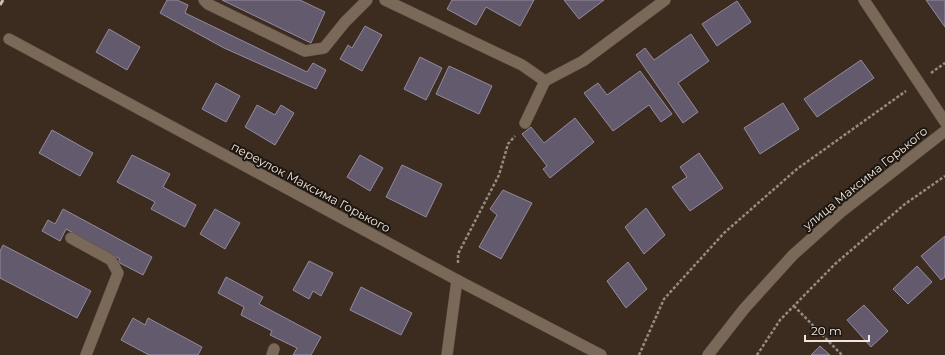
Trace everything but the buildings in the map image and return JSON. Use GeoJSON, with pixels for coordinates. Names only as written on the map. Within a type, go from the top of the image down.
{"type":"FeatureCollection","features":[{"type":"Feature","properties":{"kind":"street"},"geometry":{"type":"LineString","coordinates":[[204,0],[208,4],[305,51],[324,48],[345,22],[367,0]]}},
{"type":"Feature","properties":{"kind":"street"},"geometry":{"type":"LineString","coordinates":[[385,0],[522,65],[546,81]]}},
{"type":"Feature","properties":{"kind":"street"},"geometry":{"type":"LineString","coordinates":[[525,122],[546,81],[583,61],[665,0]]}},
{"type":"Feature","properties":{"kind":"street"},"geometry":{"type":"LineString","coordinates":[[864,0],[945,122]]}},
{"type":"Feature","properties":{"kind":"street","name":"переулок Максима Горького"},"geometry":{"type":"LineString","coordinates":[[9,39],[457,280],[601,355]]}},
{"type":"Feature","properties":{"kind":"street","name":"улица Максима Горького"},"geometry":{"type":"LineString","coordinates":[[708,355],[744,309],[793,255],[841,212],[945,131]]}},
{"type":"Feature","properties":{"kind":"street"},"geometry":{"type":"LineString","coordinates":[[70,238],[111,260],[118,273],[86,355]]}},
{"type":"Feature","properties":{"kind":"street"},"geometry":{"type":"LineString","coordinates":[[447,355],[457,280]]}},
{"type":"Feature","properties":{"kind":"path"},"geometry":{"type":"LineString","coordinates":[[639,355],[664,299],[724,233],[796,170],[918,82]]}},
{"type":"Feature","properties":{"kind":"path"},"geometry":{"type":"LineString","coordinates":[[457,280],[458,254],[499,175],[508,144],[525,122]]}},
{"type":"Feature","properties":{"kind":"path"},"geometry":{"type":"LineString","coordinates":[[757,355],[780,320],[835,264],[905,204],[945,176]]}},
{"type":"Feature","properties":{"kind":"path"},"geometry":{"type":"LineString","coordinates":[[794,306],[842,355]]}},
{"type":"Feature","properties":{"kind":"railway"},"geometry":{"type":"LineString","coordinates":[[0,5],[3,0]]}}]}
